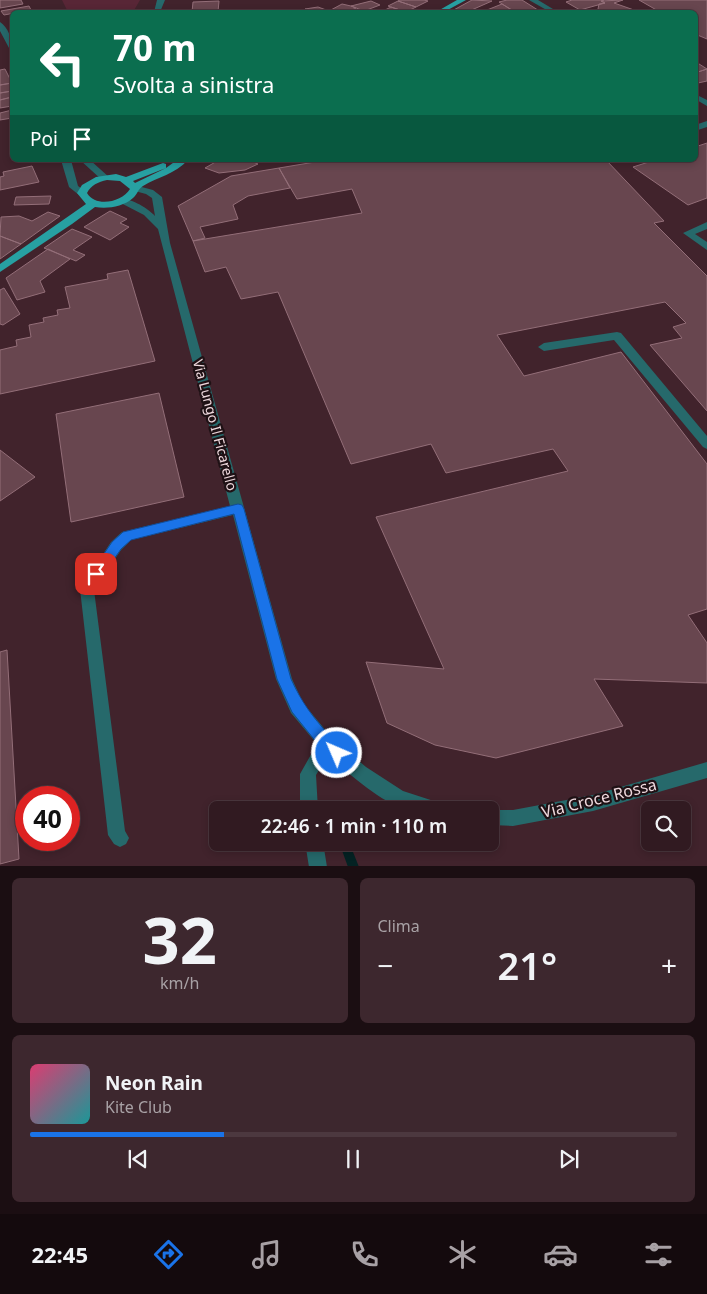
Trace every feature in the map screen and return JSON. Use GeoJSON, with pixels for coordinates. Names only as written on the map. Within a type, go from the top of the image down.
{"type":"FeatureCollection","features":[{"type":"Feature","properties":{"kind":"main road"},"geometry":{"type":"LineString","coordinates":[[444,10],[462,0]]}},
{"type":"Feature","properties":{"kind":"main road"},"geometry":{"type":"LineString","coordinates":[[172,162],[126,180],[105,178],[88,184],[82,193],[87,200],[93,203],[104,204],[122,201],[129,197],[134,188],[165,173],[180,162]]}},
{"type":"Feature","properties":{"kind":"main road"},"geometry":{"type":"LineString","coordinates":[[126,180],[134,188]]}},
{"type":"Feature","properties":{"kind":"main road"},"geometry":{"type":"LineString","coordinates":[[0,269],[69,222],[93,203]]}},
{"type":"Feature","properties":{"kind":"street"},"geometry":{"type":"LineString","coordinates":[[533,0],[550,10]]}},
{"type":"Feature","properties":{"kind":"street"},"geometry":{"type":"LineString","coordinates":[[0,24],[10,42]]}},
{"type":"Feature","properties":{"kind":"street"},"geometry":{"type":"LineString","coordinates":[[67,162],[74,187],[82,193]]}},
{"type":"Feature","properties":{"kind":"street"},"geometry":{"type":"LineString","coordinates":[[87,162],[105,178]]}},
{"type":"Feature","properties":{"kind":"street","name":"Via Lungo Il Ficarello"},"geometry":{"type":"LineString","coordinates":[[134,188],[154,193],[161,212],[165,243],[284,679],[297,708],[326,743]]}},
{"type":"Feature","properties":{"kind":"street"},"geometry":{"type":"LineString","coordinates":[[122,201],[147,213],[164,229]]}},
{"type":"Feature","properties":{"kind":"street"},"geometry":{"type":"LineString","coordinates":[[707,225],[688,232],[707,247]]}},
{"type":"Feature","properties":{"kind":"street"},"geometry":{"type":"LineString","coordinates":[[544,346],[617,336],[707,444]]}},
{"type":"Feature","properties":{"kind":"street"},"geometry":{"type":"LineString","coordinates":[[120,838],[118,835],[87,589],[116,546],[127,536],[238,509]]}},
{"type":"Feature","properties":{"kind":"street"},"geometry":{"type":"LineString","coordinates":[[308,801],[308,774],[326,743],[360,773],[400,798],[409,801]]}},
{"type":"Feature","properties":{"kind":"street","name":"Via Croce Rossa"},"geometry":{"type":"LineString","coordinates":[[499,818],[513,818],[593,803],[707,770]]}},
{"type":"Feature","properties":{"kind":"street"},"geometry":{"type":"LineString","coordinates":[[316,851],[318,866]]}},
{"type":"Feature","properties":{"kind":"shaded area"},"geometry":{"type":"Polygon","coordinates":[[[62,0],[140,0],[134,10],[67,10],[62,0]]]}},
{"type":"Feature","properties":{"kind":"building"},"geometry":{"type":"Polygon","coordinates":[[[0,0],[21,0],[23,4],[0,8],[0,0]]]}},
{"type":"Feature","properties":{"kind":"building"},"geometry":{"type":"Polygon","coordinates":[[[472,0],[492,1],[472,10],[454,10],[472,0]]]}},
{"type":"Feature","properties":{"kind":"building"},"geometry":{"type":"Polygon","coordinates":[[[522,0],[538,10],[512,10],[499,2],[522,0]]]}},
{"type":"Feature","properties":{"kind":"building"},"geometry":{"type":"Polygon","coordinates":[[[572,0],[604,0],[601,1],[605,3],[580,10],[566,2],[572,0]]]}},
{"type":"Feature","properties":{"kind":"building"},"geometry":{"type":"Polygon","coordinates":[[[623,0],[614,3],[634,10],[600,10],[598,9],[599,4],[605,3],[601,1],[623,0]]]}},
{"type":"Feature","properties":{"kind":"building"},"geometry":{"type":"Polygon","coordinates":[[[639,0],[707,0],[707,39],[698,35],[698,10],[656,10],[639,0]]]}},
{"type":"Feature","properties":{"kind":"building"},"geometry":{"type":"Polygon","coordinates":[[[219,1],[218,10],[192,10],[193,2],[219,1]]]}},
{"type":"Feature","properties":{"kind":"building"},"geometry":{"type":"Polygon","coordinates":[[[371,1],[380,5],[367,10],[351,6],[371,1]]]}},
{"type":"Feature","properties":{"kind":"building"},"geometry":{"type":"Polygon","coordinates":[[[398,1],[428,1],[416,7],[398,1]]]}},
{"type":"Feature","properties":{"kind":"building"},"geometry":{"type":"Polygon","coordinates":[[[398,1],[416,7],[410,10],[400,10],[388,6],[398,1]]]}},
{"type":"Feature","properties":{"kind":"building"},"geometry":{"type":"Polygon","coordinates":[[[342,4],[356,8],[352,10],[331,10],[342,4]]]}},
{"type":"Feature","properties":{"kind":"building"},"geometry":{"type":"Polygon","coordinates":[[[502,4],[512,10],[487,10],[502,4]]]}},
{"type":"Feature","properties":{"kind":"building"},"geometry":{"type":"Polygon","coordinates":[[[29,6],[31,10],[10,10],[10,14],[4,15],[1,11],[29,6]]]}},
{"type":"Feature","properties":{"kind":"building"},"geometry":{"type":"Polygon","coordinates":[[[318,7],[326,10],[309,10],[305,9],[318,7]]]}},
{"type":"Feature","properties":{"kind":"building"},"geometry":{"type":"Polygon","coordinates":[[[391,7],[400,10],[385,10],[391,7]]]}},
{"type":"Feature","properties":{"kind":"building"},"geometry":{"type":"Polygon","coordinates":[[[698,63],[707,69],[698,72],[698,63]]]}},
{"type":"Feature","properties":{"kind":"building"},"geometry":{"type":"Polygon","coordinates":[[[5,69],[10,83],[0,85],[0,70],[5,69]]]}},
{"type":"Feature","properties":{"kind":"building"},"geometry":{"type":"Polygon","coordinates":[[[707,69],[707,81],[698,83],[698,72],[707,69]]]}},
{"type":"Feature","properties":{"kind":"building"},"geometry":{"type":"Polygon","coordinates":[[[10,83],[10,91],[0,93],[0,85],[10,83]]]}},
{"type":"Feature","properties":{"kind":"building"},"geometry":{"type":"Polygon","coordinates":[[[10,91],[10,98],[0,100],[0,93],[10,91]]]}},
{"type":"Feature","properties":{"kind":"building"},"geometry":{"type":"Polygon","coordinates":[[[10,98],[10,106],[0,108],[0,100],[10,98]]]}},
{"type":"Feature","properties":{"kind":"building"},"geometry":{"type":"Polygon","coordinates":[[[10,110],[10,118],[0,120],[0,113],[10,110]]]}},
{"type":"Feature","properties":{"kind":"building"},"geometry":{"type":"Polygon","coordinates":[[[707,143],[707,198],[688,205],[633,167],[649,162],[698,162],[698,146],[707,143]]]}},
{"type":"Feature","properties":{"kind":"building"},"geometry":{"type":"Polygon","coordinates":[[[216,162],[253,162],[258,164],[245,170],[219,173],[205,168],[216,162]]]}},
{"type":"Feature","properties":{"kind":"building"},"geometry":{"type":"Polygon","coordinates":[[[315,162],[608,162],[664,221],[654,223],[707,276],[707,411],[650,345],[682,338],[673,327],[686,323],[665,302],[497,335],[524,376],[621,352],[707,464],[707,609],[688,615],[707,643],[707,683],[594,679],[623,726],[496,758],[435,745],[387,723],[366,662],[444,669],[376,517],[568,471],[553,449],[446,473],[431,444],[351,464],[278,292],[241,299],[226,267],[205,272],[193,241],[362,213],[352,189],[297,199],[279,168],[315,162]]]}},
{"type":"Feature","properties":{"kind":"building"},"geometry":{"type":"Polygon","coordinates":[[[32,166],[39,182],[0,190],[0,177],[4,176],[3,172],[32,166]]]}},
{"type":"Feature","properties":{"kind":"building"},"geometry":{"type":"Polygon","coordinates":[[[279,168],[290,188],[248,196],[233,205],[238,219],[200,227],[205,238],[193,241],[178,206],[231,176],[279,168]]]}},
{"type":"Feature","properties":{"kind":"building"},"geometry":{"type":"Polygon","coordinates":[[[51,196],[49,204],[14,205],[16,197],[51,196]]]}},
{"type":"Feature","properties":{"kind":"building"},"geometry":{"type":"Polygon","coordinates":[[[110,211],[127,219],[120,223],[129,227],[110,240],[84,227],[110,211]]]}},
{"type":"Feature","properties":{"kind":"building"},"geometry":{"type":"Polygon","coordinates":[[[48,212],[60,216],[21,244],[0,236],[1,217],[19,216],[32,221],[48,212]]]}},
{"type":"Feature","properties":{"kind":"building"},"geometry":{"type":"Polygon","coordinates":[[[72,229],[92,237],[73,250],[85,255],[76,261],[44,248],[72,229]]]}},
{"type":"Feature","properties":{"kind":"building"},"geometry":{"type":"Polygon","coordinates":[[[0,236],[21,244],[0,259],[0,236]]]}},
{"type":"Feature","properties":{"kind":"building"},"geometry":{"type":"Polygon","coordinates":[[[48,249],[70,259],[40,281],[45,292],[17,300],[6,278],[48,249]]]}},
{"type":"Feature","properties":{"kind":"building"},"geometry":{"type":"Polygon","coordinates":[[[128,270],[155,361],[0,394],[0,350],[17,346],[16,340],[31,337],[29,325],[44,322],[43,318],[58,315],[57,310],[70,308],[65,287],[108,279],[107,274],[128,270]]]}},
{"type":"Feature","properties":{"kind":"building"},"geometry":{"type":"Polygon","coordinates":[[[4,288],[20,314],[3,325],[0,324],[0,290],[4,288]]]}},
{"type":"Feature","properties":{"kind":"building"},"geometry":{"type":"Polygon","coordinates":[[[159,393],[184,497],[71,522],[56,414],[159,393]]]}},
{"type":"Feature","properties":{"kind":"building"},"geometry":{"type":"Polygon","coordinates":[[[0,450],[35,477],[0,501],[0,450]]]}},
{"type":"Feature","properties":{"kind":"building"},"geometry":{"type":"Polygon","coordinates":[[[7,650],[15,789],[15,851],[19,851],[19,859],[0,864],[0,652],[7,650]]]}},
{"type":"Feature","properties":{"kind":"waterway"},"geometry":{"type":"LineString","coordinates":[[348,851],[354,866]]}},
{"type":"Feature","properties":{"kind":"route"},"geometry":{"type":"LineString","coordinates":[[96,574],[116,546],[127,536],[238,509],[284,679],[297,708],[326,743],[337,753]]}}]}
